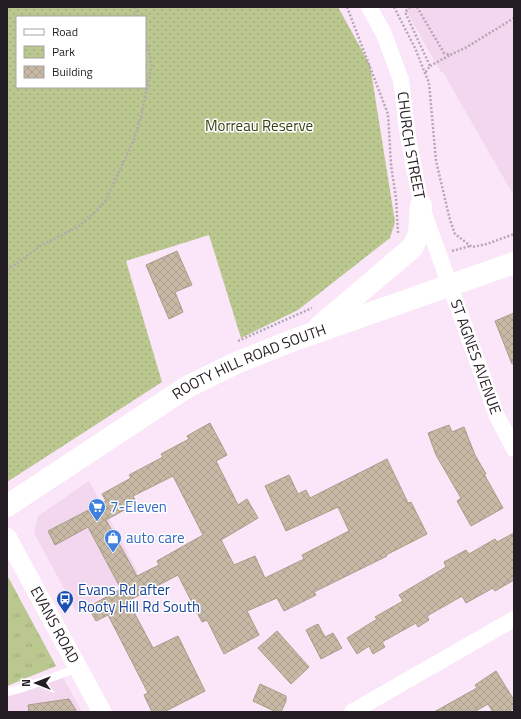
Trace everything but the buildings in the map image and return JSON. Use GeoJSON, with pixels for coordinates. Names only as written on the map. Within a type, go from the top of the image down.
{"type":"FeatureCollection","features":[{"type":"Feature","properties":{"kind":"main road"},"geometry":{"type":"LineString","coordinates":[[310,335],[413,247],[420,233],[421,205]]}},
{"type":"Feature","properties":{"kind":"main road","name":"ROOTY HILL ROAD SOUTH"},"geometry":{"type":"LineString","coordinates":[[7,506],[187,387],[236,362],[514,263]]}},
{"type":"Feature","properties":{"kind":"street","name":"CHURCH STREET"},"geometry":{"type":"LineString","coordinates":[[369,7],[384,34],[401,80],[408,137],[421,205],[450,286]]}},
{"type":"Feature","properties":{"kind":"street","name":"ST AGNES AVENUE"},"geometry":{"type":"LineString","coordinates":[[450,286],[497,416],[514,449]]}},
{"type":"Feature","properties":{"kind":"street","name":"EVANS ROAD"},"geometry":{"type":"LineString","coordinates":[[7,537],[102,712]]}},
{"type":"Feature","properties":{"kind":"street"},"geometry":{"type":"LineString","coordinates":[[352,712],[514,618]]}},
{"type":"Feature","properties":{"kind":"lane"},"geometry":{"type":"LineString","coordinates":[[7,692],[23,688],[78,668]]}},
{"type":"Feature","properties":{"kind":"path"},"geometry":{"type":"LineString","coordinates":[[347,7],[388,114],[391,165],[399,231],[396,238]]}},
{"type":"Feature","properties":{"kind":"path"},"geometry":{"type":"LineString","coordinates":[[394,7],[415,48],[428,83],[436,161],[455,234],[472,247],[487,244],[514,234]]}},
{"type":"Feature","properties":{"kind":"path"},"geometry":{"type":"LineString","coordinates":[[410,7],[404,12],[430,66]]}},
{"type":"Feature","properties":{"kind":"path"},"geometry":{"type":"LineString","coordinates":[[416,7],[444,53],[450,55]]}},
{"type":"Feature","properties":{"kind":"path"},"geometry":{"type":"LineString","coordinates":[[424,74],[430,66],[467,47],[514,18]]}},
{"type":"Feature","properties":{"kind":"path"},"geometry":{"type":"LineString","coordinates":[[7,270],[42,245],[79,226],[106,200],[135,137],[142,112],[152,64],[146,41]]}},
{"type":"Feature","properties":{"kind":"path"},"geometry":{"type":"LineString","coordinates":[[236,342],[317,306]]}},
{"type":"Feature","properties":{"kind":"shaded area"},"geometry":{"type":"Polygon","coordinates":[[[404,7],[514,7],[514,196],[443,72],[441,72],[404,7]]]}},
{"type":"Feature","properties":{"kind":"shaded area"},"geometry":{"type":"Polygon","coordinates":[[[89,481],[138,572],[77,612],[34,533],[38,516],[89,481]]]}},
{"type":"Feature","properties":{"kind":"shaded area"},"geometry":{"type":"Polygon","coordinates":[[[61,674],[82,712],[7,712],[7,692],[61,674]]]}},
{"type":"Feature","properties":{"kind":"green space","name":"Morreau Reserve"},"geometry":{"type":"Polygon","coordinates":[[[7,7],[338,7],[370,65],[395,222],[390,238],[298,310],[241,338],[209,235],[126,261],[162,382],[7,482],[7,7]]]}},
{"type":"Feature","properties":{"kind":"green space"},"geometry":{"type":"Polygon","coordinates":[[[7,575],[56,666],[7,686],[7,575]]]}},
{"type":"Feature","properties":{"kind":"place","name":"7-Eleven"},"geometry":{"type":"Point","coordinates":[97,522]}},
{"type":"Feature","properties":{"kind":"place","name":"auto care"},"geometry":{"type":"Point","coordinates":[113,553]}},
{"type":"Feature","properties":{"kind":"place","name":"Evans Rd after Rooty Hill Rd South"},"geometry":{"type":"Point","coordinates":[65,614]}}]}
